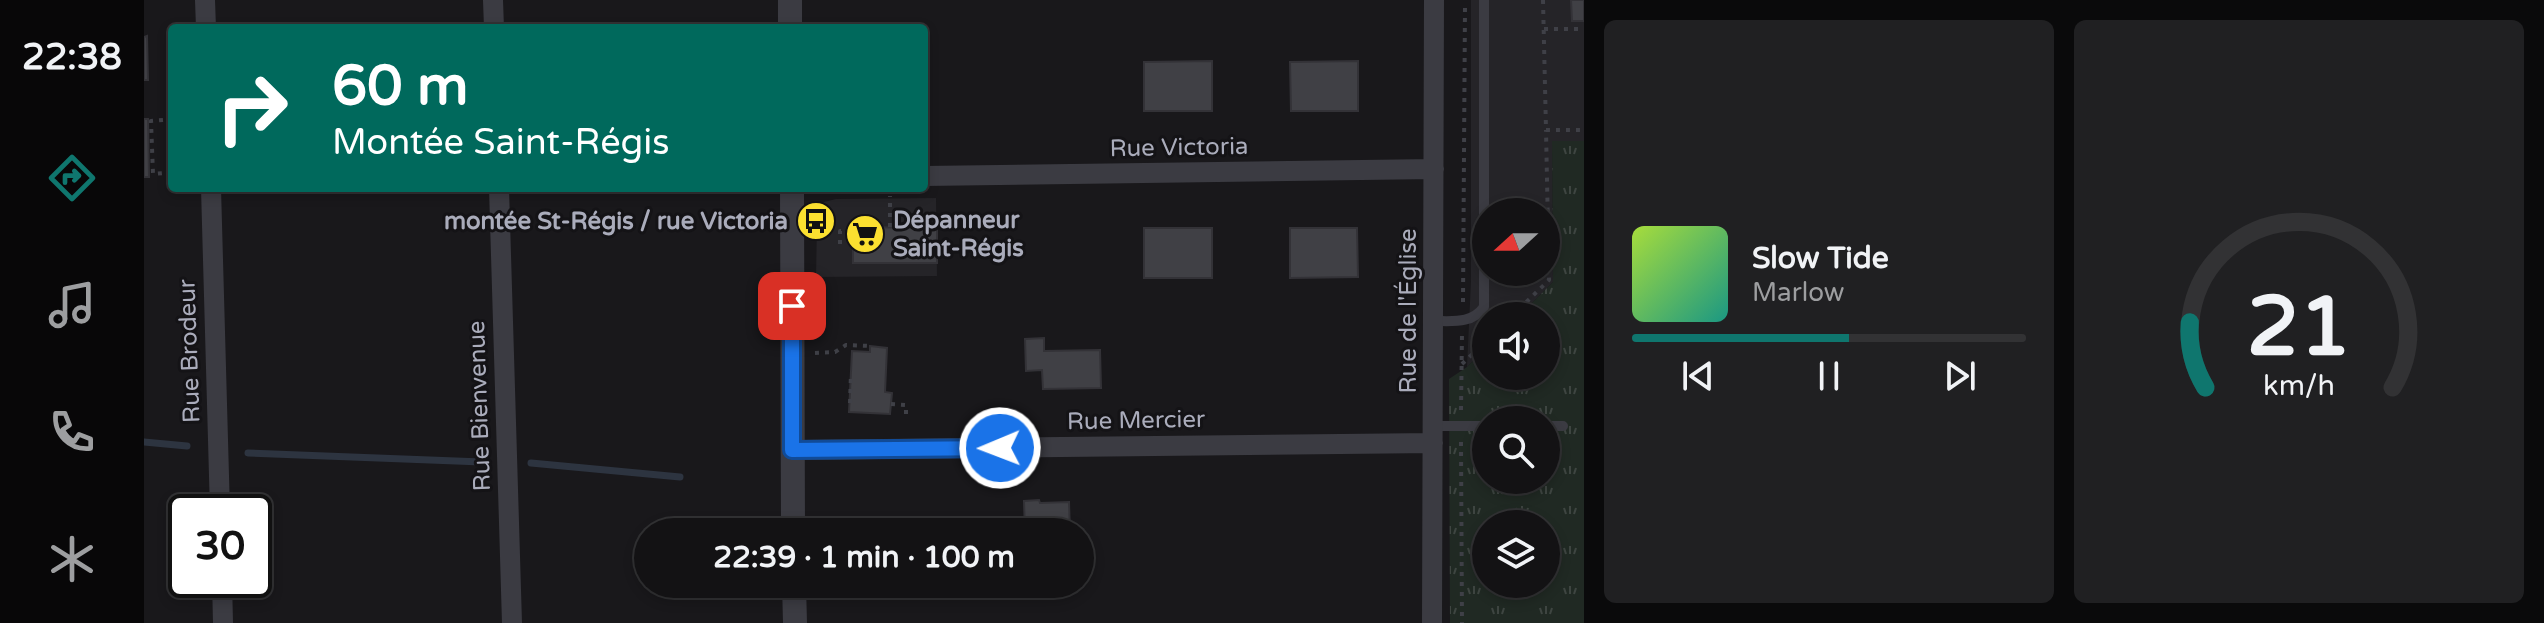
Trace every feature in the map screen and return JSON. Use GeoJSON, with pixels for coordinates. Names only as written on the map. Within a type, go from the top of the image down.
{"type":"FeatureCollection","features":[{"type":"Feature","properties":{"kind":"street"},"geometry":{"type":"LineString","coordinates":[[205,0],[206,24]]}},
{"type":"Feature","properties":{"kind":"street"},"geometry":{"type":"LineString","coordinates":[[493,0],[494,24]]}},
{"type":"Feature","properties":{"kind":"street"},"geometry":{"type":"LineString","coordinates":[[790,0],[790,24]]}},
{"type":"Feature","properties":{"kind":"street","name":"Rue de l'Église"},"geometry":{"type":"LineString","coordinates":[[1432,623],[1434,0]]}},
{"type":"Feature","properties":{"kind":"street","name":"Rue Victoria"},"geometry":{"type":"LineString","coordinates":[[928,176],[1434,169]]}},
{"type":"Feature","properties":{"kind":"street","name":"Rue Brodeur"},"geometry":{"type":"LineString","coordinates":[[211,192],[220,494]]}},
{"type":"Feature","properties":{"kind":"street","name":"Rue Bienvenue"},"geometry":{"type":"LineString","coordinates":[[499,192],[512,623]]}},
{"type":"Feature","properties":{"kind":"street"},"geometry":{"type":"LineString","coordinates":[[792,192],[793,518]]}},
{"type":"Feature","properties":{"kind":"street","name":"Rue Mercier"},"geometry":{"type":"LineString","coordinates":[[792,450],[1433,434]]}},
{"type":"Feature","properties":{"kind":"street"},"geometry":{"type":"LineString","coordinates":[[222,598],[223,623]]}},
{"type":"Feature","properties":{"kind":"street"},"geometry":{"type":"LineString","coordinates":[[794,598],[795,623]]}},
{"type":"Feature","properties":{"kind":"lane"},"geometry":{"type":"LineString","coordinates":[[1434,321],[1468,320],[1479,315],[1484,307],[1484,0]]}},
{"type":"Feature","properties":{"kind":"lane"},"geometry":{"type":"LineString","coordinates":[[1433,434],[1472,428]]}},
{"type":"Feature","properties":{"kind":"path"},"geometry":{"type":"LineString","coordinates":[[1464,280],[1465,0]]}},
{"type":"Feature","properties":{"kind":"path"},"geometry":{"type":"LineString","coordinates":[[1526,302],[1549,280],[1543,0]]}},
{"type":"Feature","properties":{"kind":"path"},"geometry":{"type":"LineString","coordinates":[[1544,29],[1584,29]]}},
{"type":"Feature","properties":{"kind":"path"},"geometry":{"type":"LineString","coordinates":[[163,120],[151,121],[150,146],[153,174],[164,173]]}},
{"type":"Feature","properties":{"kind":"path"},"geometry":{"type":"LineString","coordinates":[[1546,130],[1584,130]]}},
{"type":"Feature","properties":{"kind":"path"},"geometry":{"type":"LineString","coordinates":[[890,196],[890,227]]}},
{"type":"Feature","properties":{"kind":"path"},"geometry":{"type":"LineString","coordinates":[[840,244],[840,231],[853,231]]}},
{"type":"Feature","properties":{"kind":"path"},"geometry":{"type":"LineString","coordinates":[[815,353],[835,352],[846,345],[870,346]]}},
{"type":"Feature","properties":{"kind":"path"},"geometry":{"type":"LineString","coordinates":[[1461,409],[1461,363],[1472,353]]}},
{"type":"Feature","properties":{"kind":"path"},"geometry":{"type":"LineString","coordinates":[[850,403],[851,373]]}},
{"type":"Feature","properties":{"kind":"path"},"geometry":{"type":"LineString","coordinates":[[891,404],[906,405],[906,415]]}},
{"type":"Feature","properties":{"kind":"path"},"geometry":{"type":"LineString","coordinates":[[1461,443],[1462,623]]}},
{"type":"Feature","properties":{"kind":"shaded area"},"geometry":{"type":"Polygon","coordinates":[[[1471,0],[1584,0],[1584,141],[1552,141],[1552,198],[1472,198],[1472,286],[1549,286],[1533,302],[1472,302],[1472,362],[1467,367],[1471,281],[1471,0]]]}},
{"type":"Feature","properties":{"kind":"shaded area"},"geometry":{"type":"Polygon","coordinates":[[[936,198],[937,276],[816,277],[817,221],[819,208],[824,202],[836,199],[936,198]]]}},
{"type":"Feature","properties":{"kind":"green space"},"geometry":{"type":"Polygon","coordinates":[[[1552,141],[1584,141],[1584,623],[1450,623],[1449,379],[1472,362],[1472,390],[1560,390],[1560,302],[1533,302],[1549,286],[1560,286],[1560,198],[1552,198],[1552,141]]]}},
{"type":"Feature","properties":{"kind":"building"},"geometry":{"type":"Polygon","coordinates":[[[1571,0],[1584,0],[1584,21],[1572,21],[1571,0]]]}},
{"type":"Feature","properties":{"kind":"building"},"geometry":{"type":"Polygon","coordinates":[[[147,36],[148,80],[144,80],[144,37],[147,36]]]}},
{"type":"Feature","properties":{"kind":"building"},"geometry":{"type":"Polygon","coordinates":[[[1212,61],[1212,111],[1144,111],[1144,62],[1212,61]]]}},
{"type":"Feature","properties":{"kind":"building"},"geometry":{"type":"Polygon","coordinates":[[[1358,61],[1358,111],[1291,111],[1290,62],[1358,61]]]}},
{"type":"Feature","properties":{"kind":"building"},"geometry":{"type":"Polygon","coordinates":[[[144,119],[148,119],[149,177],[144,177],[144,119]]]}},
{"type":"Feature","properties":{"kind":"building"},"geometry":{"type":"Polygon","coordinates":[[[853,227],[937,228],[937,263],[853,263],[853,227]]]}},
{"type":"Feature","properties":{"kind":"building"},"geometry":{"type":"Polygon","coordinates":[[[1144,228],[1212,228],[1212,278],[1144,278],[1144,228]]]}},
{"type":"Feature","properties":{"kind":"building"},"geometry":{"type":"Polygon","coordinates":[[[1290,228],[1357,228],[1358,277],[1290,278],[1290,228]]]}},
{"type":"Feature","properties":{"kind":"building"},"geometry":{"type":"Polygon","coordinates":[[[1044,338],[1044,351],[1100,350],[1101,388],[1043,389],[1042,370],[1026,371],[1025,339],[1044,338]]]}},
{"type":"Feature","properties":{"kind":"building"},"geometry":{"type":"Polygon","coordinates":[[[870,346],[887,348],[885,392],[892,393],[890,414],[849,412],[852,351],[870,352],[870,346]]]}},
{"type":"Feature","properties":{"kind":"building"},"geometry":{"type":"Polygon","coordinates":[[[1024,501],[1069,502],[1070,518],[1025,518],[1024,501]]]}},
{"type":"Feature","properties":{"kind":"waterway"},"geometry":{"type":"LineString","coordinates":[[144,442],[187,446]]}},
{"type":"Feature","properties":{"kind":"waterway"},"geometry":{"type":"LineString","coordinates":[[248,453],[482,462]]}},
{"type":"Feature","properties":{"kind":"waterway"},"geometry":{"type":"LineString","coordinates":[[531,463],[680,477]]}},
{"type":"Feature","properties":{"kind":"place","name":"montée St-Régis / rue Victoria"},"geometry":{"type":"Point","coordinates":[816,221]}},
{"type":"Feature","properties":{"kind":"place","name":"Dépanneur Saint-Régis"},"geometry":{"type":"Point","coordinates":[865,234]}},
{"type":"Feature","properties":{"kind":"route"},"geometry":{"type":"LineString","coordinates":[[792,306],[792,450],[1000,448]]}}]}
